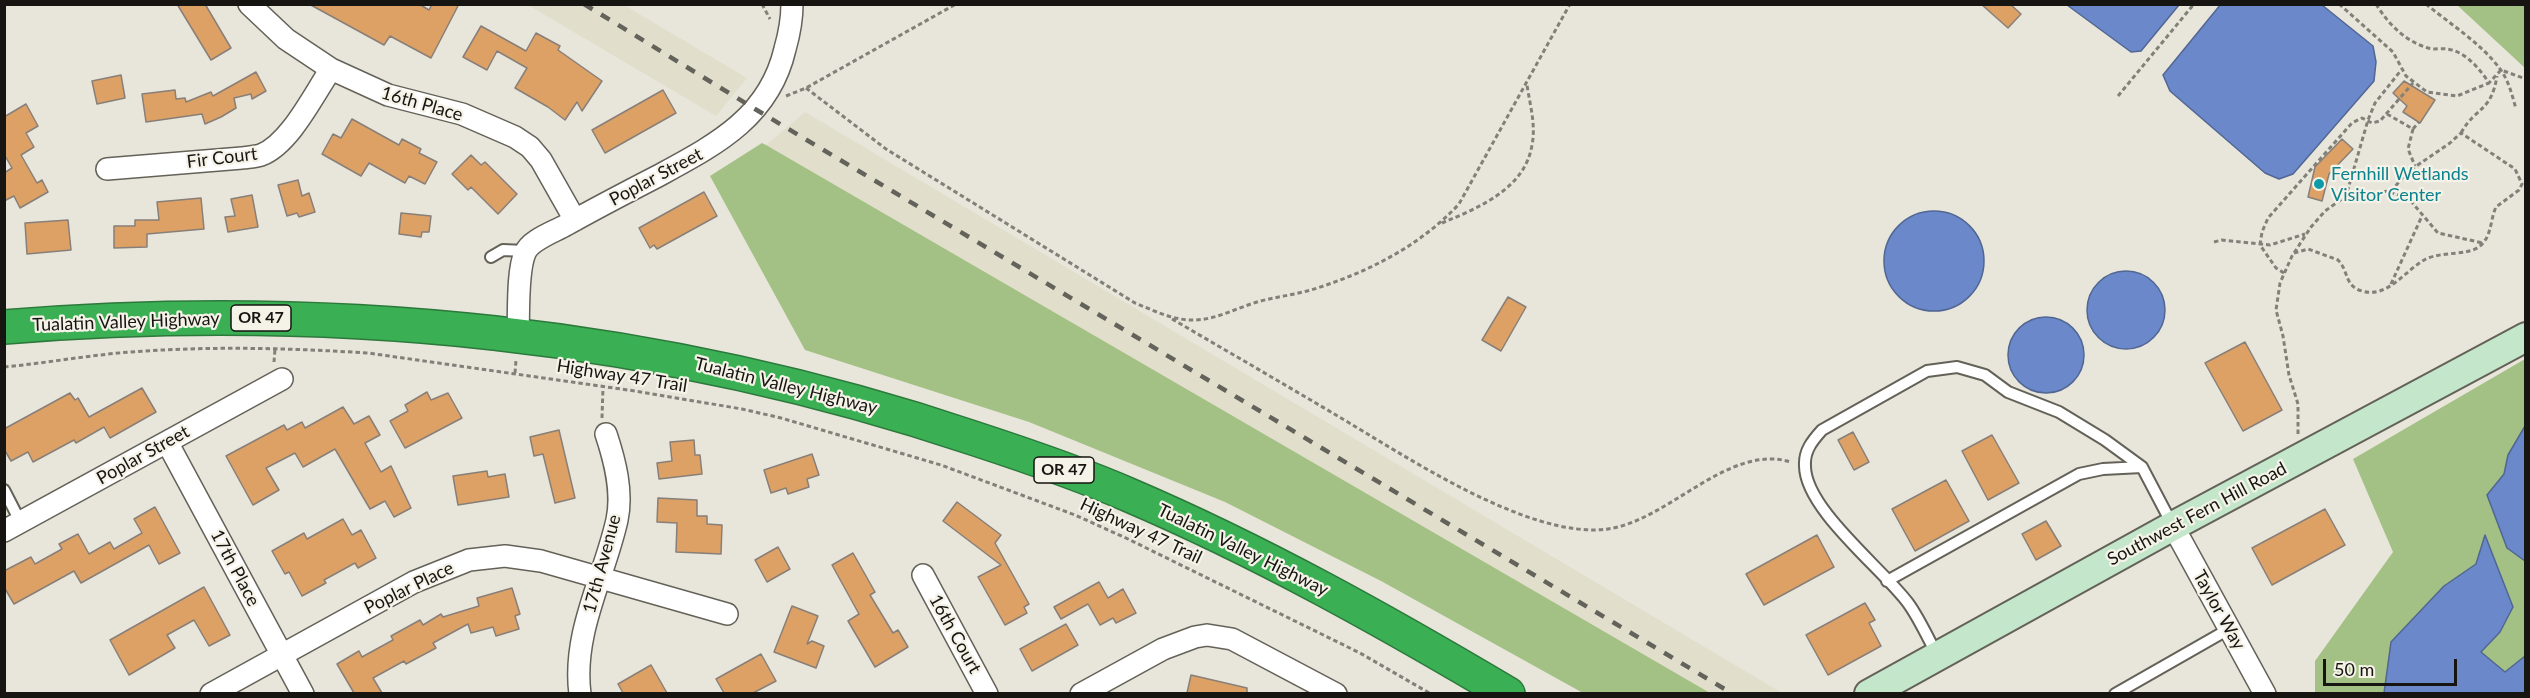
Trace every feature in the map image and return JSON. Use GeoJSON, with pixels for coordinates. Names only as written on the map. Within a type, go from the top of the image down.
{"type":"FeatureCollection","features":[{"type":"Feature","properties":{"kind":"highway","name":"Tualatin Valley Highway"},"geometry":{"type":"LineString","coordinates":[[4,327],[146,318],[274,318],[358,321],[518,334],[651,354],[775,380],[861,403],[1008,449],[1128,494],[1339,597],[1508,693]]}},
{"type":"Feature","properties":{"kind":"street","name":"16th Place"},"geometry":{"type":"LineString","coordinates":[[249,4],[286,39],[331,69],[370,89],[462,114],[514,137],[530,147],[541,160],[574,220]]}},
{"type":"Feature","properties":{"kind":"street","name":"Poplar Street"},"geometry":{"type":"LineString","coordinates":[[525,251],[535,242],[574,220],[712,147],[743,123],[766,95],[782,64],[790,29],[792,4]]}},
{"type":"Feature","properties":{"kind":"street","name":"Fir Court"},"geometry":{"type":"LineString","coordinates":[[107,169],[242,158],[262,154],[280,142],[299,118],[331,69]]}},
{"type":"Feature","properties":{"kind":"street"},"geometry":{"type":"LineString","coordinates":[[518,334],[522,265],[525,251]]}},
{"type":"Feature","properties":{"kind":"street","name":"Southwest Fern Hill Road"},"geometry":{"type":"LineString","coordinates":[[1869,693],[2526,337]]}},
{"type":"Feature","properties":{"kind":"street","name":"Poplar Street"},"geometry":{"type":"LineString","coordinates":[[13,527],[282,379]]}},
{"type":"Feature","properties":{"kind":"street","name":"17th Avenue"},"geometry":{"type":"LineString","coordinates":[[580,693],[580,646],[617,519],[615,462],[606,434]]}},
{"type":"Feature","properties":{"kind":"street","name":"17th Place"},"geometry":{"type":"LineString","coordinates":[[167,442],[303,693]]}},
{"type":"Feature","properties":{"kind":"street","name":"Taylor Way"},"geometry":{"type":"LineString","coordinates":[[2174,526],[2265,693]]}},
{"type":"Feature","properties":{"kind":"street","name":"Poplar Place"},"geometry":{"type":"LineString","coordinates":[[211,693],[414,582],[469,560],[505,556],[541,561],[727,614]]}},
{"type":"Feature","properties":{"kind":"street","name":"16th Court"},"geometry":{"type":"LineString","coordinates":[[923,575],[987,693]]}},
{"type":"Feature","properties":{"kind":"street"},"geometry":{"type":"LineString","coordinates":[[1081,693],[1163,649],[1195,637],[1207,636],[1232,639],[1336,693]]}},
{"type":"Feature","properties":{"kind":"lane"},"geometry":{"type":"LineString","coordinates":[[491,257],[503,250],[525,251]]}},
{"type":"Feature","properties":{"kind":"lane"},"geometry":{"type":"LineString","coordinates":[[1937,655],[1908,602],[1827,514],[1806,479],[1804,465],[1813,440],[1822,430],[1927,371],[1957,367],[1985,375],[2008,392],[2059,412],[2142,467],[2174,526]]}},
{"type":"Feature","properties":{"kind":"lane"},"geometry":{"type":"LineString","coordinates":[[1887,581],[2079,474],[2103,469],[2142,467]]}},
{"type":"Feature","properties":{"kind":"lane"},"geometry":{"type":"LineString","coordinates":[[4,490],[13,527]]}},
{"type":"Feature","properties":{"kind":"lane"},"geometry":{"type":"LineString","coordinates":[[2115,693],[2229,629]]}},
{"type":"Feature","properties":{"kind":"path"},"geometry":{"type":"LineString","coordinates":[[766,95],[780,97],[806,88],[956,4]]}},
{"type":"Feature","properties":{"kind":"path"},"geometry":{"type":"LineString","coordinates":[[1171,318],[1197,320],[1310,290],[1368,268],[1412,245],[1440,224],[1459,204],[1570,4]]}},
{"type":"Feature","properties":{"kind":"path"},"geometry":{"type":"LineString","coordinates":[[2118,96],[2194,4]]}},
{"type":"Feature","properties":{"kind":"path"},"geometry":{"type":"LineString","coordinates":[[2339,4],[2393,52],[2413,83],[2436,94],[2457,96],[2489,83],[2500,70]]}},
{"type":"Feature","properties":{"kind":"path"},"geometry":{"type":"LineString","coordinates":[[2376,4],[2393,29],[2429,48],[2457,52],[2475,64],[2489,83]]}},
{"type":"Feature","properties":{"kind":"path"},"geometry":{"type":"LineString","coordinates":[[2426,4],[2474,44],[2500,70],[2510,88],[2516,109]]}},
{"type":"Feature","properties":{"kind":"path"},"geometry":{"type":"LineString","coordinates":[[2346,196],[2375,103],[2402,69]]}},
{"type":"Feature","properties":{"kind":"path"},"geometry":{"type":"LineString","coordinates":[[2500,70],[2526,79]]}},
{"type":"Feature","properties":{"kind":"path"},"geometry":{"type":"LineString","coordinates":[[2304,456],[2298,436],[2298,404],[2289,375],[2276,310],[2280,283],[2294,253],[2306,233],[2325,211],[2346,196],[2388,191],[2394,188],[2406,173],[2461,133],[2466,123],[2487,106],[2494,92],[2497,75]]}},
{"type":"Feature","properties":{"kind":"path"},"geometry":{"type":"LineString","coordinates":[[2284,273],[2276,268],[2260,245],[2265,224],[2352,123],[2362,118],[2376,123],[2387,114],[2413,83]]}},
{"type":"Feature","properties":{"kind":"path"},"geometry":{"type":"LineString","coordinates":[[1440,224],[1470,211],[1504,191],[1523,171],[1532,146],[1533,125],[1526,84]]}},
{"type":"Feature","properties":{"kind":"path"},"geometry":{"type":"LineString","coordinates":[[806,88],[886,149],[1135,303],[1171,318],[1460,488],[1521,514],[1588,531],[1611,528],[1635,521],[1726,471],[1754,459],[1783,459],[1804,465]]}},
{"type":"Feature","properties":{"kind":"path"},"geometry":{"type":"LineString","coordinates":[[2387,114],[2414,129]]}},
{"type":"Feature","properties":{"kind":"path"},"geometry":{"type":"LineString","coordinates":[[2415,166],[2408,149],[2414,129],[2419,122]]}},
{"type":"Feature","properties":{"kind":"path"},"geometry":{"type":"LineString","coordinates":[[2461,133],[2515,170],[2522,184],[2519,190]]}},
{"type":"Feature","properties":{"kind":"path"},"geometry":{"type":"LineString","coordinates":[[2294,253],[2308,249],[2338,260],[2347,281],[2360,290],[2372,293],[2391,286],[2429,258],[2452,252],[2472,251],[2483,243],[2496,207],[2526,187]]}},
{"type":"Feature","properties":{"kind":"path"},"geometry":{"type":"LineString","coordinates":[[2388,191],[2409,199],[2438,233],[2483,243]]}},
{"type":"Feature","properties":{"kind":"path"},"geometry":{"type":"LineString","coordinates":[[2391,286],[2422,216]]}},
{"type":"Feature","properties":{"kind":"path"},"geometry":{"type":"LineString","coordinates":[[2214,242],[2222,240],[2260,245],[2287,241],[2306,233]]}},
{"type":"Feature","properties":{"kind":"path","name":"Highway 47 Trail"},"geometry":{"type":"LineString","coordinates":[[4,367],[154,350],[297,348],[368,353],[742,409],[781,418],[941,465],[1075,515],[1169,558],[1360,652],[1431,693]]}},
{"type":"Feature","properties":{"kind":"path"},"geometry":{"type":"LineString","coordinates":[[603,387],[601,417],[606,434]]}},
{"type":"Feature","properties":{"kind":"shaded area"},"geometry":{"type":"Polygon","coordinates":[[[528,5],[624,5],[747,78],[716,116],[528,5]]]}},
{"type":"Feature","properties":{"kind":"shaded area"},"geometry":{"type":"Polygon","coordinates":[[[805,112],[1782,693],[1686,693],[766,145],[805,112]]]}},
{"type":"Feature","properties":{"kind":"green space"},"geometry":{"type":"Polygon","coordinates":[[[2457,5],[2525,5],[2525,68],[2457,5]]]}},
{"type":"Feature","properties":{"kind":"green space"},"geometry":{"type":"Polygon","coordinates":[[[762,143],[1710,693],[1583,693],[1381,581],[1225,502],[1029,422],[805,350],[710,176],[762,143]]]}},
{"type":"Feature","properties":{"kind":"green space"},"geometry":{"type":"Polygon","coordinates":[[[2525,359],[2525,693],[2315,694],[2315,661],[2393,552],[2353,459],[2525,359]]]}},
{"type":"Feature","properties":{"kind":"water"},"geometry":{"type":"Polygon","coordinates":[[[2221,4],[2322,5],[2373,46],[2376,62],[2374,81],[2293,174],[2279,179],[2265,173],[2170,91],[2163,75],[2221,4]]]}},
{"type":"Feature","properties":{"kind":"water"},"geometry":{"type":"Polygon","coordinates":[[[2067,5],[2179,5],[2141,51],[2131,52],[2067,5]]]}},
{"type":"Feature","properties":{"kind":"water"},"geometry":{"type":"Polygon","coordinates":[[[1934,211],[1953,215],[1969,226],[1980,242],[1984,261],[1980,280],[1969,296],[1953,307],[1934,311],[1915,307],[1899,296],[1888,280],[1884,261],[1888,242],[1899,226],[1915,215],[1934,211]]]}},
{"type":"Feature","properties":{"kind":"water"},"geometry":{"type":"Polygon","coordinates":[[[2126,271],[2141,274],[2158,288],[2165,310],[2162,325],[2148,342],[2126,349],[2111,346],[2094,332],[2087,310],[2090,295],[2104,278],[2126,271]]]}},
{"type":"Feature","properties":{"kind":"water"},"geometry":{"type":"Polygon","coordinates":[[[2046,317],[2061,320],[2073,328],[2081,340],[2084,355],[2081,370],[2073,382],[2061,390],[2046,393],[2031,390],[2019,382],[2011,370],[2008,355],[2011,340],[2019,328],[2031,320],[2046,317]]]}},
{"type":"Feature","properties":{"kind":"water"},"geometry":{"type":"Polygon","coordinates":[[[2525,426],[2525,561],[2507,548],[2487,495],[2504,474],[2508,455],[2525,426]]]}},
{"type":"Feature","properties":{"kind":"water"},"geometry":{"type":"Polygon","coordinates":[[[2485,535],[2513,607],[2500,632],[2481,652],[2505,672],[2525,656],[2525,693],[2384,693],[2391,642],[2444,586],[2476,564],[2485,535]]]}},
{"type":"Feature","properties":{"kind":"building"},"geometry":{"type":"Polygon","coordinates":[[[177,4],[205,4],[231,48],[211,60],[177,4]]]}},
{"type":"Feature","properties":{"kind":"building"},"geometry":{"type":"Polygon","coordinates":[[[309,4],[419,4],[429,10],[432,4],[459,4],[431,58],[390,36],[384,45],[309,4]]]}},
{"type":"Feature","properties":{"kind":"building"},"geometry":{"type":"Polygon","coordinates":[[[1981,4],[2010,4],[2021,14],[2008,28],[1981,4]]]}},
{"type":"Feature","properties":{"kind":"building"},"geometry":{"type":"Polygon","coordinates":[[[481,26],[526,51],[536,33],[560,46],[558,50],[602,81],[582,111],[577,102],[565,120],[515,88],[527,68],[497,51],[487,70],[463,57],[481,26]]]}},
{"type":"Feature","properties":{"kind":"building"},"geometry":{"type":"Polygon","coordinates":[[[256,72],[266,91],[252,99],[251,94],[234,98],[236,108],[221,117],[205,124],[202,114],[146,122],[142,94],[175,90],[176,99],[185,98],[186,102],[211,92],[213,96],[256,72]]]}},
{"type":"Feature","properties":{"kind":"building"},"geometry":{"type":"Polygon","coordinates":[[[121,75],[125,98],[97,104],[92,81],[121,75]]]}},
{"type":"Feature","properties":{"kind":"building"},"geometry":{"type":"Polygon","coordinates":[[[2404,81],[2435,100],[2420,123],[2403,112],[2407,106],[2393,93],[2404,81]]]}},
{"type":"Feature","properties":{"kind":"building"},"geometry":{"type":"Polygon","coordinates":[[[663,90],[676,113],[605,153],[592,130],[663,90]]]}},
{"type":"Feature","properties":{"kind":"building"},"geometry":{"type":"Polygon","coordinates":[[[26,104],[38,126],[26,133],[34,147],[21,155],[37,183],[42,180],[48,192],[20,208],[14,196],[4,201],[4,173],[12,168],[4,154],[4,117],[26,104]]]}},
{"type":"Feature","properties":{"kind":"building"},"geometry":{"type":"Polygon","coordinates":[[[352,119],[399,145],[402,139],[421,149],[419,153],[437,162],[425,184],[409,176],[405,183],[369,163],[361,176],[322,154],[333,134],[341,138],[352,119]]]}},
{"type":"Feature","properties":{"kind":"building"},"geometry":{"type":"Polygon","coordinates":[[[2342,139],[2353,149],[2329,174],[2322,201],[2308,197],[2315,167],[2342,139]]]}},
{"type":"Feature","properties":{"kind":"building"},"geometry":{"type":"Polygon","coordinates":[[[471,155],[481,165],[485,162],[517,194],[498,214],[471,187],[468,190],[452,174],[471,155]]]}},
{"type":"Feature","properties":{"kind":"building"},"geometry":{"type":"Polygon","coordinates":[[[298,180],[302,196],[309,193],[315,212],[299,217],[297,213],[287,216],[278,185],[298,180]]]}},
{"type":"Feature","properties":{"kind":"building"},"geometry":{"type":"Polygon","coordinates":[[[704,192],[717,216],[657,249],[654,245],[650,248],[639,228],[704,192]]]}},
{"type":"Feature","properties":{"kind":"building"},"geometry":{"type":"Polygon","coordinates":[[[252,195],[258,227],[228,232],[225,217],[235,216],[231,199],[252,195]]]}},
{"type":"Feature","properties":{"kind":"building"},"geometry":{"type":"Polygon","coordinates":[[[201,198],[204,229],[147,234],[147,247],[114,248],[114,226],[135,226],[135,220],[159,220],[157,202],[201,198]]]}},
{"type":"Feature","properties":{"kind":"building"},"geometry":{"type":"Polygon","coordinates":[[[401,213],[431,216],[429,232],[422,232],[421,237],[399,234],[401,213]]]}},
{"type":"Feature","properties":{"kind":"building"},"geometry":{"type":"Polygon","coordinates":[[[68,220],[71,250],[27,254],[25,223],[68,220]]]}},
{"type":"Feature","properties":{"kind":"building"},"geometry":{"type":"Polygon","coordinates":[[[1508,297],[1526,307],[1501,351],[1482,340],[1508,297]]]}},
{"type":"Feature","properties":{"kind":"building"},"geometry":{"type":"Polygon","coordinates":[[[2245,342],[2282,410],[2243,431],[2205,363],[2245,342]]]}},
{"type":"Feature","properties":{"kind":"building"},"geometry":{"type":"Polygon","coordinates":[[[142,388],[156,412],[110,438],[104,427],[76,443],[74,440],[33,462],[28,452],[11,461],[4,449],[4,429],[70,393],[75,400],[78,398],[89,417],[142,388]]]}},
{"type":"Feature","properties":{"kind":"building"},"geometry":{"type":"Polygon","coordinates":[[[427,392],[431,400],[448,393],[462,418],[405,448],[390,421],[408,411],[405,405],[427,392]]]}},
{"type":"Feature","properties":{"kind":"building"},"geometry":{"type":"Polygon","coordinates":[[[343,407],[354,424],[369,416],[380,435],[365,443],[381,472],[391,466],[411,508],[394,517],[385,501],[370,509],[335,449],[303,467],[295,453],[266,468],[279,490],[253,505],[226,456],[284,425],[287,430],[302,422],[305,428],[343,407]]]}},
{"type":"Feature","properties":{"kind":"building"},"geometry":{"type":"Polygon","coordinates":[[[559,430],[575,498],[555,503],[543,454],[534,456],[530,437],[559,430]]]}},
{"type":"Feature","properties":{"kind":"building"},"geometry":{"type":"Polygon","coordinates":[[[1853,432],[1869,462],[1854,470],[1838,440],[1853,432]]]}},
{"type":"Feature","properties":{"kind":"building"},"geometry":{"type":"Polygon","coordinates":[[[1992,435],[2019,483],[1988,500],[1962,451],[1992,435]]]}},
{"type":"Feature","properties":{"kind":"building"},"geometry":{"type":"Polygon","coordinates":[[[694,440],[695,455],[700,455],[702,474],[659,479],[657,463],[672,461],[670,442],[694,440]]]}},
{"type":"Feature","properties":{"kind":"building"},"geometry":{"type":"Polygon","coordinates":[[[812,454],[819,475],[807,479],[809,487],[788,494],[786,488],[771,493],[764,470],[812,454]]]}},
{"type":"Feature","properties":{"kind":"building"},"geometry":{"type":"Polygon","coordinates":[[[487,471],[488,477],[505,474],[509,497],[458,505],[453,476],[487,471]]]}},
{"type":"Feature","properties":{"kind":"building"},"geometry":{"type":"Polygon","coordinates":[[[1946,480],[1969,521],[1915,551],[1892,509],[1946,480]]]}},
{"type":"Feature","properties":{"kind":"building"},"geometry":{"type":"Polygon","coordinates":[[[658,498],[697,500],[697,516],[707,516],[707,524],[722,525],[721,554],[676,552],[677,523],[657,522],[658,498]]]}},
{"type":"Feature","properties":{"kind":"building"},"geometry":{"type":"Polygon","coordinates":[[[957,502],[1001,535],[995,543],[1029,604],[1024,607],[1027,613],[1005,625],[978,577],[1001,565],[943,521],[957,502]]]}},
{"type":"Feature","properties":{"kind":"building"},"geometry":{"type":"Polygon","coordinates":[[[155,507],[180,553],[159,564],[149,545],[81,583],[74,571],[14,604],[4,587],[4,571],[31,557],[35,564],[62,549],[59,544],[78,534],[89,554],[110,542],[114,549],[142,533],[134,519],[155,507]]]}},
{"type":"Feature","properties":{"kind":"building"},"geometry":{"type":"Polygon","coordinates":[[[2325,509],[2345,545],[2272,585],[2252,548],[2325,509]]]}},
{"type":"Feature","properties":{"kind":"building"},"geometry":{"type":"Polygon","coordinates":[[[343,519],[352,535],[361,530],[376,558],[358,568],[355,563],[324,580],[326,583],[302,596],[289,572],[285,574],[272,551],[304,533],[307,539],[343,519]]]}},
{"type":"Feature","properties":{"kind":"building"},"geometry":{"type":"Polygon","coordinates":[[[2046,521],[2061,546],[2036,560],[2022,534],[2046,521]]]}},
{"type":"Feature","properties":{"kind":"building"},"geometry":{"type":"Polygon","coordinates":[[[1817,535],[1834,567],[1764,605],[1746,574],[1817,535]]]}},
{"type":"Feature","properties":{"kind":"building"},"geometry":{"type":"Polygon","coordinates":[[[778,547],[790,569],[767,582],[755,560],[778,547]]]}},
{"type":"Feature","properties":{"kind":"building"},"geometry":{"type":"Polygon","coordinates":[[[853,553],[875,592],[870,595],[893,633],[898,630],[908,647],[875,667],[848,621],[859,614],[832,565],[853,553]]]}},
{"type":"Feature","properties":{"kind":"building"},"geometry":{"type":"Polygon","coordinates":[[[1099,582],[1108,598],[1123,589],[1136,613],[1116,623],[1113,618],[1100,625],[1088,604],[1061,619],[1054,607],[1099,582]]]}},
{"type":"Feature","properties":{"kind":"building"},"geometry":{"type":"Polygon","coordinates":[[[204,587],[230,635],[209,646],[194,620],[167,635],[175,648],[129,675],[110,640],[204,587]]]}},
{"type":"Feature","properties":{"kind":"building"},"geometry":{"type":"Polygon","coordinates":[[[512,588],[520,614],[515,616],[519,629],[496,636],[493,627],[471,633],[468,624],[433,643],[436,648],[406,664],[404,661],[373,678],[382,693],[354,693],[337,664],[359,651],[362,657],[393,640],[391,636],[420,620],[423,625],[441,614],[443,617],[479,606],[477,598],[512,588]]]}},
{"type":"Feature","properties":{"kind":"building"},"geometry":{"type":"Polygon","coordinates":[[[1865,603],[1875,620],[1869,623],[1881,646],[1828,675],[1806,635],[1865,603]]]}},
{"type":"Feature","properties":{"kind":"building"},"geometry":{"type":"Polygon","coordinates":[[[792,606],[818,616],[807,644],[812,641],[824,646],[816,668],[774,652],[792,606]]]}},
{"type":"Feature","properties":{"kind":"building"},"geometry":{"type":"Polygon","coordinates":[[[1066,624],[1078,645],[1032,671],[1020,649],[1066,624]]]}},
{"type":"Feature","properties":{"kind":"building"},"geometry":{"type":"Polygon","coordinates":[[[761,654],[776,681],[753,693],[724,693],[716,679],[761,654]]]}},
{"type":"Feature","properties":{"kind":"building"},"geometry":{"type":"Polygon","coordinates":[[[651,665],[667,693],[623,693],[618,684],[651,665]]]}},
{"type":"Feature","properties":{"kind":"building"},"geometry":{"type":"Polygon","coordinates":[[[1191,675],[1247,688],[1247,693],[1187,693],[1191,675]]]}},
{"type":"Feature","properties":{"kind":"railway"},"geometry":{"type":"LineString","coordinates":[[584,4],[755,109],[1733,694]]}},
{"type":"Feature","properties":{"kind":"place","name":"Fernhill Wetlands Visitor Center"},"geometry":{"type":"Point","coordinates":[2319,184]}}]}
